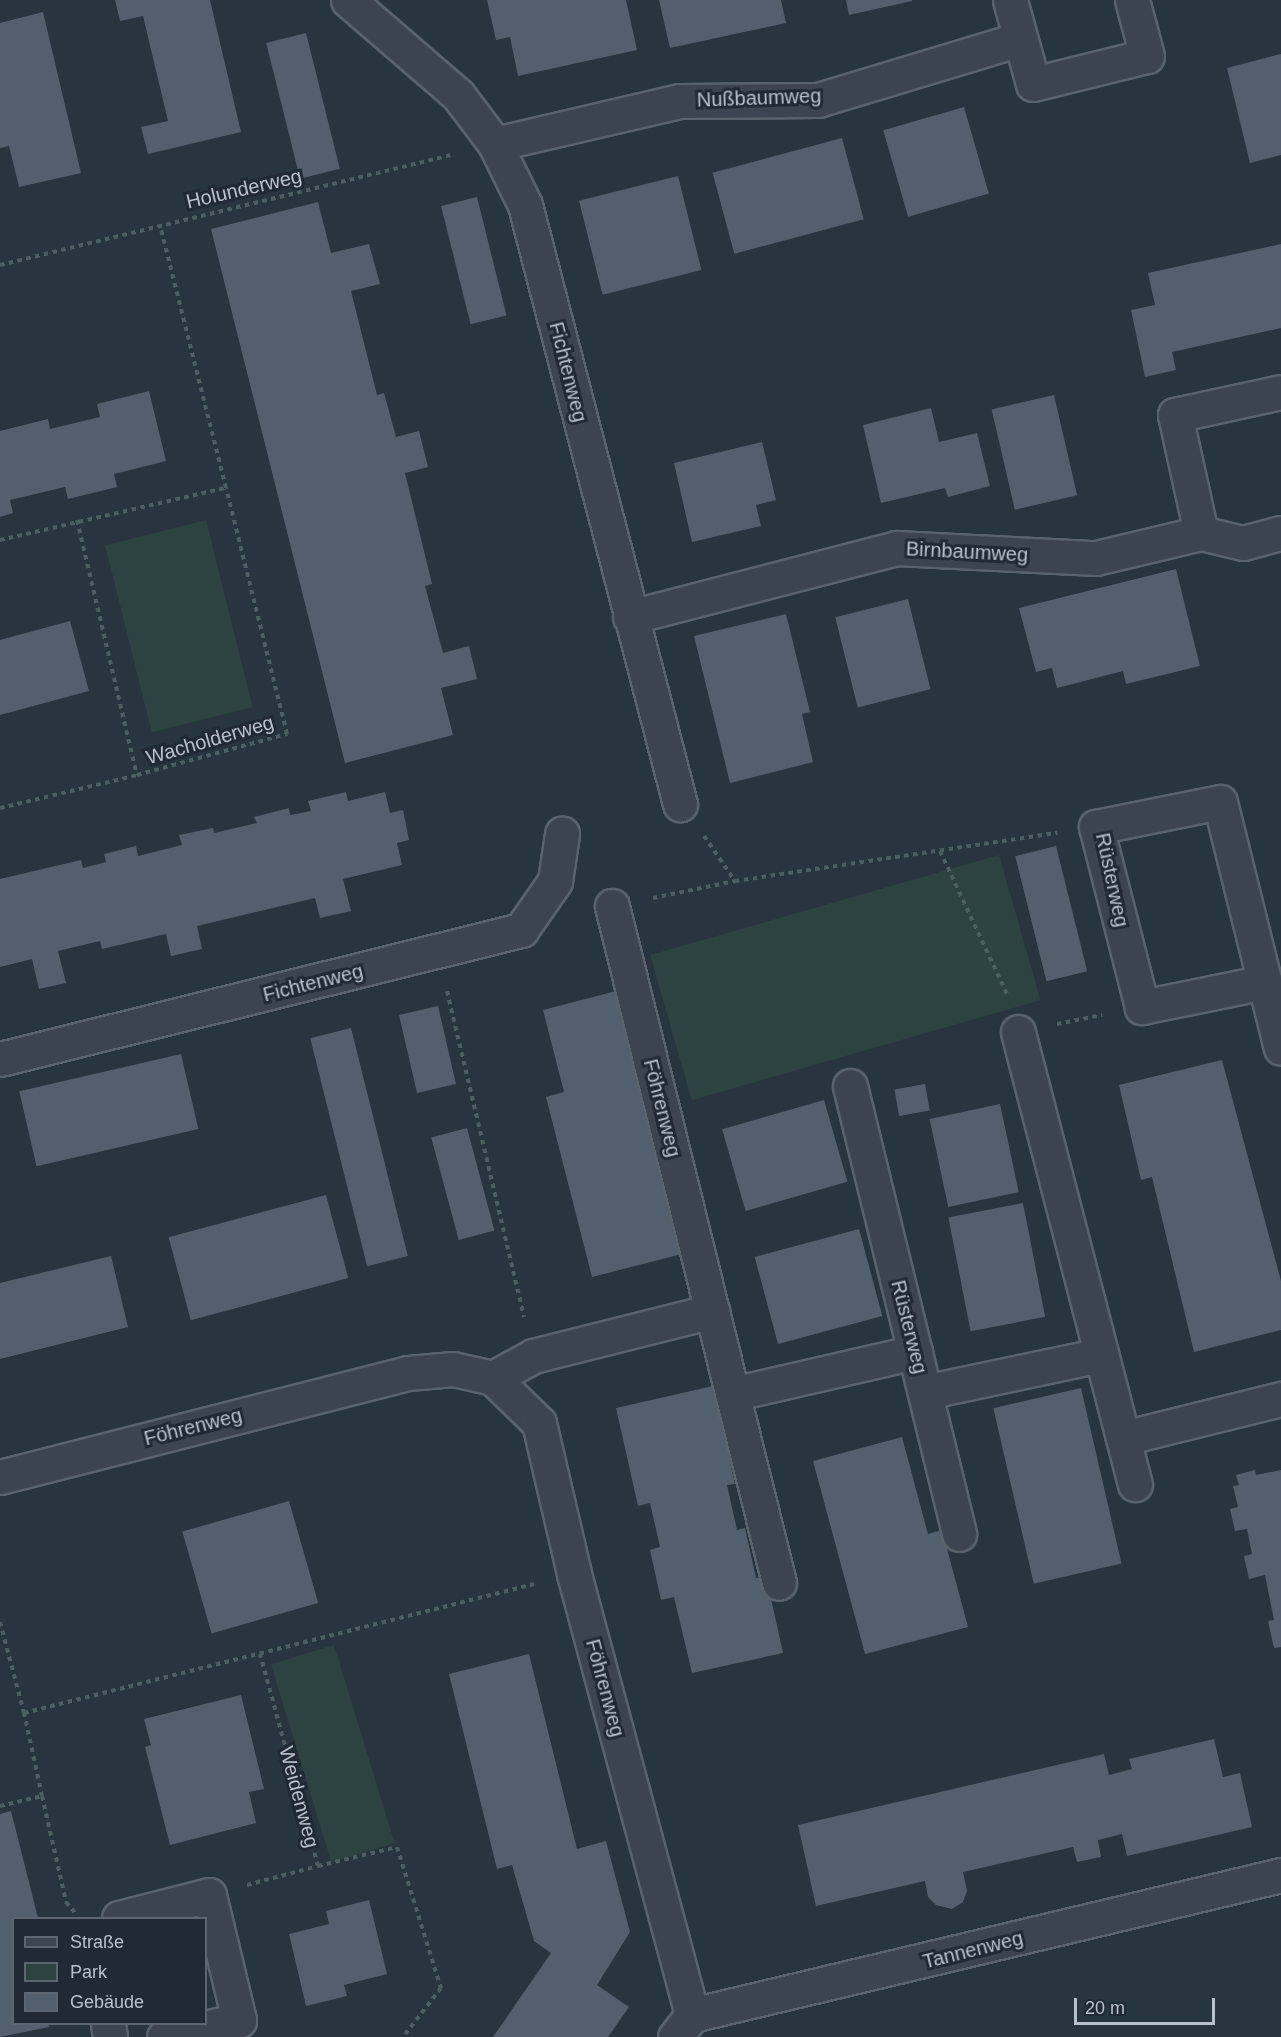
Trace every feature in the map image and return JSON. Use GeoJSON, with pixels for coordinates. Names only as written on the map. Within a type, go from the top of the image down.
{"type":"FeatureCollection","features":[{"type":"Feature","properties":{"kind":"street","name":"Fichtenweg"},"geometry":{"type":"LineString","coordinates":[[348,0],[458,95],[495,144],[525,205],[680,804]]}},
{"type":"Feature","properties":{"kind":"street"},"geometry":{"type":"LineString","coordinates":[[1010,0],[1033,84],[1147,56],[1132,0]]}},
{"type":"Feature","properties":{"kind":"street","name":"Nußbaumweg"},"geometry":{"type":"LineString","coordinates":[[495,144],[680,101],[818,100],[1020,39]]}},
{"type":"Feature","properties":{"kind":"street"},"geometry":{"type":"LineString","coordinates":[[1201,533],[1175,415],[1281,392]]}},
{"type":"Feature","properties":{"kind":"street","name":"Birnbaumweg"},"geometry":{"type":"LineString","coordinates":[[630,617],[896,548],[1096,558],[1201,533],[1243,543],[1281,533]]}},
{"type":"Feature","properties":{"kind":"street","name":"Rüsterweg"},"geometry":{"type":"LineString","coordinates":[[1142,1007],[1096,827],[1220,802],[1272,998],[1281,1048]]}},
{"type":"Feature","properties":{"kind":"street","name":"Fichtenweg"},"geometry":{"type":"LineString","coordinates":[[0,1059],[438,953],[521,930],[555,881],[562,834]]}},
{"type":"Feature","properties":{"kind":"street","name":"Föhrenweg"},"geometry":{"type":"LineString","coordinates":[[612,906],[779,1583]]}},
{"type":"Feature","properties":{"kind":"street"},"geometry":{"type":"LineString","coordinates":[[1142,1007],[1272,998]]}},
{"type":"Feature","properties":{"kind":"street"},"geometry":{"type":"LineString","coordinates":[[1018,1032],[1135,1484]]}},
{"type":"Feature","properties":{"kind":"street","name":"Rüsterweg"},"geometry":{"type":"LineString","coordinates":[[850,1086],[958,1534]]}},
{"type":"Feature","properties":{"kind":"street"},"geometry":{"type":"LineString","coordinates":[[493,1378],[533,1356],[712,1311]]}},
{"type":"Feature","properties":{"kind":"street"},"geometry":{"type":"LineString","coordinates":[[732,1394],[915,1352]]}},
{"type":"Feature","properties":{"kind":"street","name":"Rüsterweg"},"geometry":{"type":"LineString","coordinates":[[924,1392],[1101,1355]]}},
{"type":"Feature","properties":{"kind":"street","name":"Föhrenweg"},"geometry":{"type":"LineString","coordinates":[[0,1477],[408,1373],[453,1369],[493,1378],[539,1423],[683,2026]]}},
{"type":"Feature","properties":{"kind":"street"},"geometry":{"type":"LineString","coordinates":[[1123,1438],[1281,1399]]}},
{"type":"Feature","properties":{"kind":"street","name":"Tannenweg"},"geometry":{"type":"LineString","coordinates":[[683,2026],[1281,1875]]}},
{"type":"Feature","properties":{"kind":"street"},"geometry":{"type":"LineString","coordinates":[[123,1917],[209,1895],[239,2020],[164,2037]]}},
{"type":"Feature","properties":{"kind":"path","name":"Holunderweg"},"geometry":{"type":"LineString","coordinates":[[0,265],[160,224],[495,144]]}},
{"type":"Feature","properties":{"kind":"path","name":"Wacholderweg"},"geometry":{"type":"LineString","coordinates":[[0,808],[137,776],[287,734],[160,224]]}},
{"type":"Feature","properties":{"kind":"path"},"geometry":{"type":"LineString","coordinates":[[0,540],[77,520],[226,488]]}},
{"type":"Feature","properties":{"kind":"path"},"geometry":{"type":"LineString","coordinates":[[77,520],[137,776]]}},
{"type":"Feature","properties":{"kind":"path"},"geometry":{"type":"LineString","coordinates":[[680,804],[735,881]]}},
{"type":"Feature","properties":{"kind":"path"},"geometry":{"type":"LineString","coordinates":[[612,906],[735,881],[1096,827]]}},
{"type":"Feature","properties":{"kind":"path"},"geometry":{"type":"LineString","coordinates":[[940,851],[1016,1013],[1018,1032],[1142,1007]]}},
{"type":"Feature","properties":{"kind":"path"},"geometry":{"type":"LineString","coordinates":[[438,953],[533,1356]]}},
{"type":"Feature","properties":{"kind":"path"},"geometry":{"type":"LineString","coordinates":[[24,1713],[574,1574]]}},
{"type":"Feature","properties":{"kind":"path"},"geometry":{"type":"LineString","coordinates":[[0,1622],[24,1713],[66,1902],[80,1917]]}},
{"type":"Feature","properties":{"kind":"path","name":"Weidenweg"},"geometry":{"type":"LineString","coordinates":[[209,1895],[318,1866],[260,1654]]}},
{"type":"Feature","properties":{"kind":"path"},"geometry":{"type":"LineString","coordinates":[[0,1806],[42,1796]]}},
{"type":"Feature","properties":{"kind":"path"},"geometry":{"type":"LineString","coordinates":[[318,1866],[397,1847],[441,1988],[403,2037]]}},
{"type":"Feature","properties":{"kind":"green space"},"geometry":{"type":"Polygon","coordinates":[[[206,520],[253,707],[152,732],[105,545],[206,520]]]}},
{"type":"Feature","properties":{"kind":"green space"},"geometry":{"type":"Polygon","coordinates":[[[999,855],[1041,1000],[692,1100],[650,955],[999,855]]]}},
{"type":"Feature","properties":{"kind":"green space"},"geometry":{"type":"Polygon","coordinates":[[[334,1645],[395,1843],[331,1862],[271,1664],[334,1645]]]}},
{"type":"Feature","properties":{"kind":"building"},"geometry":{"type":"Polygon","coordinates":[[[115,0],[210,0],[241,132],[148,154],[141,127],[168,121],[143,16],[120,21],[115,0]]]}},
{"type":"Feature","properties":{"kind":"building"},"geometry":{"type":"Polygon","coordinates":[[[487,0],[626,0],[637,50],[518,76],[510,37],[496,40],[487,0]]]}},
{"type":"Feature","properties":{"kind":"building"},"geometry":{"type":"Polygon","coordinates":[[[659,0],[781,0],[786,23],[670,48],[659,0]]]}},
{"type":"Feature","properties":{"kind":"building"},"geometry":{"type":"Polygon","coordinates":[[[846,0],[912,0],[912,1],[849,15],[846,0]]]}},
{"type":"Feature","properties":{"kind":"building"},"geometry":{"type":"Polygon","coordinates":[[[43,12],[81,173],[19,187],[9,146],[0,148],[0,23],[43,12]]]}},
{"type":"Feature","properties":{"kind":"building"},"geometry":{"type":"Polygon","coordinates":[[[306,33],[340,169],[300,179],[266,43],[306,33]]]}},
{"type":"Feature","properties":{"kind":"building"},"geometry":{"type":"Polygon","coordinates":[[[1281,54],[1281,155],[1250,163],[1227,68],[1281,54]]]}},
{"type":"Feature","properties":{"kind":"building"},"geometry":{"type":"Polygon","coordinates":[[[964,107],[989,194],[908,217],[883,130],[964,107]]]}},
{"type":"Feature","properties":{"kind":"building"},"geometry":{"type":"Polygon","coordinates":[[[842,138],[864,219],[734,254],[713,173],[842,138]]]}},
{"type":"Feature","properties":{"kind":"building"},"geometry":{"type":"Polygon","coordinates":[[[678,176],[701,270],[602,295],[579,201],[678,176]]]}},
{"type":"Feature","properties":{"kind":"building"},"geometry":{"type":"Polygon","coordinates":[[[477,197],[507,315],[471,324],[441,206],[477,197]]]}},
{"type":"Feature","properties":{"kind":"building"},"geometry":{"type":"Polygon","coordinates":[[[318,202],[331,253],[369,244],[380,284],[351,291],[377,395],[384,393],[396,437],[419,431],[428,467],[405,473],[432,584],[425,586],[443,653],[469,646],[477,679],[441,688],[453,735],[345,763],[211,229],[318,202]]]}},
{"type":"Feature","properties":{"kind":"building"},"geometry":{"type":"Polygon","coordinates":[[[1281,244],[1281,328],[1172,352],[1176,370],[1145,377],[1131,310],[1155,305],[1148,273],[1281,244]]]}},
{"type":"Feature","properties":{"kind":"building"},"geometry":{"type":"Polygon","coordinates":[[[149,391],[166,461],[114,474],[117,487],[68,499],[65,487],[10,500],[13,513],[0,517],[0,431],[48,419],[50,429],[100,417],[97,404],[149,391]]]}},
{"type":"Feature","properties":{"kind":"building"},"geometry":{"type":"Polygon","coordinates":[[[1054,395],[1077,495],[1015,510],[992,409],[1054,395]]]}},
{"type":"Feature","properties":{"kind":"building"},"geometry":{"type":"Polygon","coordinates":[[[931,408],[939,442],[977,433],[990,486],[948,497],[945,488],[881,503],[863,425],[931,408]]]}},
{"type":"Feature","properties":{"kind":"building"},"geometry":{"type":"Polygon","coordinates":[[[762,442],[776,500],[756,505],[761,526],[692,542],[674,463],[762,442]]]}},
{"type":"Feature","properties":{"kind":"building"},"geometry":{"type":"Polygon","coordinates":[[[1176,569],[1200,666],[1126,684],[1123,671],[1057,688],[1052,668],[1036,672],[1019,608],[1176,569]]]}},
{"type":"Feature","properties":{"kind":"building"},"geometry":{"type":"Polygon","coordinates":[[[908,599],[930,689],[858,707],[835,617],[908,599]]]}},
{"type":"Feature","properties":{"kind":"building"},"geometry":{"type":"Polygon","coordinates":[[[786,614],[810,712],[802,714],[813,762],[730,783],[694,636],[786,614]]]}},
{"type":"Feature","properties":{"kind":"building"},"geometry":{"type":"Polygon","coordinates":[[[70,621],[89,691],[0,715],[0,640],[70,621]]]}},
{"type":"Feature","properties":{"kind":"building"},"geometry":{"type":"Polygon","coordinates":[[[346,792],[348,801],[385,792],[390,813],[403,810],[409,840],[397,843],[402,865],[343,879],[351,911],[320,918],[315,898],[197,926],[202,949],[171,956],[166,934],[102,949],[100,941],[58,951],[66,983],[39,989],[32,959],[0,967],[0,879],[81,860],[83,868],[106,862],[104,854],[136,846],[138,856],[182,845],[179,835],[213,828],[214,833],[257,823],[254,817],[289,808],[290,815],[311,811],[308,801],[346,792]]]}},
{"type":"Feature","properties":{"kind":"building"},"geometry":{"type":"Polygon","coordinates":[[[1056,846],[1087,971],[1046,981],[1015,856],[1056,846]]]}},
{"type":"Feature","properties":{"kind":"building"},"geometry":{"type":"Polygon","coordinates":[[[620,990],[641,1072],[636,1074],[682,1254],[592,1277],[546,1097],[564,1092],[543,1010],[620,990]]]}},
{"type":"Feature","properties":{"kind":"building"},"geometry":{"type":"Polygon","coordinates":[[[438,1006],[456,1084],[417,1093],[399,1015],[438,1006]]]}},
{"type":"Feature","properties":{"kind":"building"},"geometry":{"type":"Polygon","coordinates":[[[351,1028],[408,1256],[367,1266],[310,1038],[351,1028]]]}},
{"type":"Feature","properties":{"kind":"building"},"geometry":{"type":"Polygon","coordinates":[[[181,1054],[198,1129],[37,1166],[19,1091],[181,1054]]]}},
{"type":"Feature","properties":{"kind":"building"},"geometry":{"type":"Polygon","coordinates":[[[1222,1060],[1281,1281],[1281,1330],[1194,1352],[1152,1177],[1141,1180],[1119,1085],[1222,1060]]]}},
{"type":"Feature","properties":{"kind":"building"},"geometry":{"type":"Polygon","coordinates":[[[925,1084],[930,1111],[899,1116],[894,1089],[925,1084]]]}},
{"type":"Feature","properties":{"kind":"building"},"geometry":{"type":"Polygon","coordinates":[[[824,1100],[847,1182],[746,1211],[722,1129],[824,1100]]]}},
{"type":"Feature","properties":{"kind":"building"},"geometry":{"type":"Polygon","coordinates":[[[1000,1104],[1019,1192],[948,1207],[930,1119],[1000,1104]]]}},
{"type":"Feature","properties":{"kind":"building"},"geometry":{"type":"Polygon","coordinates":[[[467,1128],[494,1230],[459,1240],[431,1138],[467,1128]]]}},
{"type":"Feature","properties":{"kind":"building"},"geometry":{"type":"Polygon","coordinates":[[[326,1195],[348,1278],[191,1320],[169,1237],[326,1195]]]}},
{"type":"Feature","properties":{"kind":"building"},"geometry":{"type":"Polygon","coordinates":[[[1023,1203],[1045,1317],[971,1331],[948,1218],[1023,1203]]]}},
{"type":"Feature","properties":{"kind":"building"},"geometry":{"type":"Polygon","coordinates":[[[859,1229],[882,1316],[778,1344],[755,1257],[859,1229]]]}},
{"type":"Feature","properties":{"kind":"building"},"geometry":{"type":"Polygon","coordinates":[[[111,1256],[128,1327],[0,1359],[0,1283],[111,1256]]]}},
{"type":"Feature","properties":{"kind":"building"},"geometry":{"type":"Polygon","coordinates":[[[713,1386],[735,1484],[727,1485],[737,1530],[745,1528],[756,1578],[766,1576],[783,1653],[692,1673],[674,1597],[661,1600],[650,1550],[660,1547],[650,1503],[638,1506],[616,1408],[713,1386]]]}},
{"type":"Feature","properties":{"kind":"building"},"geometry":{"type":"Polygon","coordinates":[[[1081,1388],[1121,1563],[1034,1584],[993,1408],[1081,1388]]]}},
{"type":"Feature","properties":{"kind":"building"},"geometry":{"type":"Polygon","coordinates":[[[902,1437],[928,1534],[942,1530],[968,1627],[865,1654],[813,1461],[902,1437]]]}},
{"type":"Feature","properties":{"kind":"building"},"geometry":{"type":"Polygon","coordinates":[[[1255,1470],[1256,1475],[1281,1470],[1281,1647],[1274,1648],[1268,1621],[1274,1620],[1265,1575],[1249,1579],[1244,1556],[1252,1554],[1247,1529],[1235,1531],[1230,1509],[1238,1507],[1233,1486],[1239,1485],[1236,1475],[1255,1470]]]}},
{"type":"Feature","properties":{"kind":"building"},"geometry":{"type":"Polygon","coordinates":[[[289,1501],[318,1603],[212,1633],[182,1532],[289,1501]]]}},
{"type":"Feature","properties":{"kind":"building"},"geometry":{"type":"Polygon","coordinates":[[[529,1654],[577,1849],[606,1841],[630,1932],[597,1985],[629,2007],[608,2037],[493,2037],[551,1953],[534,1941],[512,1865],[497,1869],[449,1674],[529,1654]]]}},
{"type":"Feature","properties":{"kind":"building"},"geometry":{"type":"Polygon","coordinates":[[[241,1695],[264,1789],[249,1792],[256,1823],[170,1845],[145,1747],[151,1745],[144,1719],[241,1695]]]}},
{"type":"Feature","properties":{"kind":"building"},"geometry":{"type":"Polygon","coordinates":[[[1214,1739],[1223,1777],[1240,1773],[1252,1827],[1127,1856],[1122,1834],[1098,1840],[1101,1857],[1077,1862],[1073,1847],[963,1872],[967,1891],[963,1902],[952,1909],[936,1905],[928,1897],[925,1881],[816,1906],[798,1825],[1104,1754],[1109,1775],[1132,1769],[1129,1759],[1214,1739]]]}},
{"type":"Feature","properties":{"kind":"building"},"geometry":{"type":"Polygon","coordinates":[[[11,1811],[38,1917],[12,1917],[12,2025],[48,2025],[49,2027],[0,2037],[0,1814],[11,1811]]]}},
{"type":"Feature","properties":{"kind":"building"},"geometry":{"type":"Polygon","coordinates":[[[369,1900],[387,1974],[344,1985],[347,1996],[306,2006],[289,1934],[329,1924],[326,1911],[369,1900]]]}}]}
